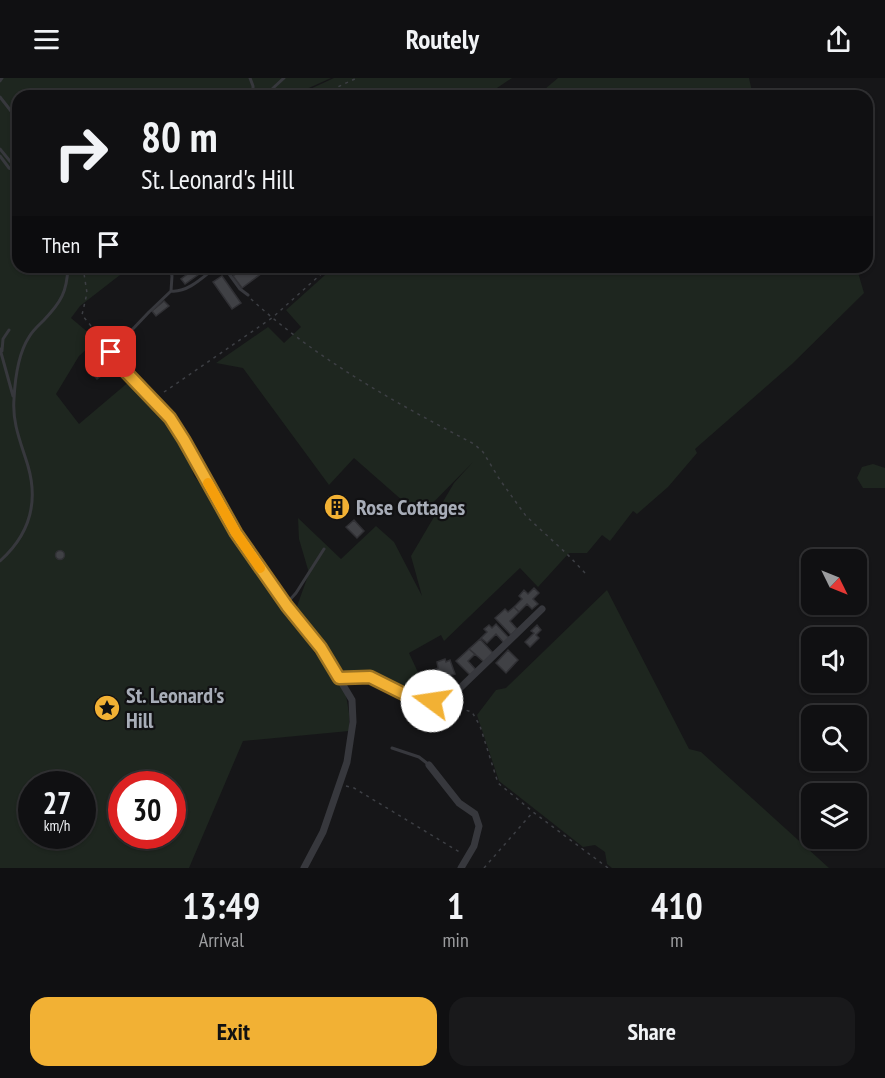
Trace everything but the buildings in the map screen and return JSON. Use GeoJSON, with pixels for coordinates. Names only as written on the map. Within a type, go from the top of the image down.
{"type":"FeatureCollection","features":[{"type":"Feature","properties":{"kind":"street"},"geometry":{"type":"LineString","coordinates":[[101,339],[126,372],[170,418],[236,533],[286,604],[321,648],[352,700],[353,722],[347,762],[323,832],[304,868]]}},
{"type":"Feature","properties":{"kind":"street"},"geometry":{"type":"LineString","coordinates":[[339,678],[370,677],[404,694],[432,701],[459,688],[542,609]]}},
{"type":"Feature","properties":{"kind":"street"},"geometry":{"type":"LineString","coordinates":[[429,765],[459,804],[475,814],[479,826],[474,846],[461,868]]}},
{"type":"Feature","properties":{"kind":"lane"},"geometry":{"type":"LineString","coordinates":[[271,90],[285,78]]}},
{"type":"Feature","properties":{"kind":"lane"},"geometry":{"type":"LineString","coordinates":[[0,97],[12,112]]}},
{"type":"Feature","properties":{"kind":"lane"},"geometry":{"type":"LineString","coordinates":[[0,149],[12,164]]}},
{"type":"Feature","properties":{"kind":"lane"},"geometry":{"type":"LineString","coordinates":[[0,156],[12,169]]}},
{"type":"Feature","properties":{"kind":"lane"},"geometry":{"type":"LineString","coordinates":[[0,561],[23,535],[32,509],[30,472],[14,416],[18,369],[24,345],[29,336],[62,299],[68,273]]}},
{"type":"Feature","properties":{"kind":"lane"},"geometry":{"type":"LineString","coordinates":[[111,352],[171,291],[171,273]]}},
{"type":"Feature","properties":{"kind":"lane"},"geometry":{"type":"LineString","coordinates":[[171,291],[178,292],[186,289],[208,273]]}},
{"type":"Feature","properties":{"kind":"lane"},"geometry":{"type":"LineString","coordinates":[[228,273],[248,296]]}},
{"type":"Feature","properties":{"kind":"lane"},"geometry":{"type":"LineString","coordinates":[[9,330],[3,339],[1,351],[14,401]]}},
{"type":"Feature","properties":{"kind":"lane"},"geometry":{"type":"LineString","coordinates":[[286,604],[296,593],[324,549]]}},
{"type":"Feature","properties":{"kind":"lane"},"geometry":{"type":"LineString","coordinates":[[392,748],[419,757],[429,765]]}},
{"type":"Feature","properties":{"kind":"path"},"geometry":{"type":"LineString","coordinates":[[331,90],[357,78]]}},
{"type":"Feature","properties":{"kind":"path"},"geometry":{"type":"LineString","coordinates":[[84,273],[87,293],[82,315],[101,339]]}},
{"type":"Feature","properties":{"kind":"path"},"geometry":{"type":"LineString","coordinates":[[164,392],[272,318],[322,273]]}},
{"type":"Feature","properties":{"kind":"path"},"geometry":{"type":"LineString","coordinates":[[248,296],[272,318],[308,345],[379,392],[474,444],[483,452],[526,516],[586,574]]}},
{"type":"Feature","properties":{"kind":"path"},"geometry":{"type":"LineString","coordinates":[[432,701],[472,712],[480,726],[498,783],[608,868]]}},
{"type":"Feature","properties":{"kind":"path"},"geometry":{"type":"LineString","coordinates":[[339,784],[354,788],[467,857]]}},
{"type":"Feature","properties":{"kind":"path"},"geometry":{"type":"LineString","coordinates":[[484,868],[533,812]]}},
{"type":"Feature","properties":{"kind":"shaded area"},"geometry":{"type":"Polygon","coordinates":[[[0,78],[331,78],[304,90],[12,90],[12,273],[123,273],[80,306],[71,318],[97,340],[79,356],[56,394],[79,424],[131,380],[161,412],[187,452],[194,476],[346,695],[349,731],[243,741],[189,868],[0,868],[0,78]]]}},
{"type":"Feature","properties":{"kind":"shaded area"},"geometry":{"type":"Polygon","coordinates":[[[334,78],[512,78],[494,90],[308,90],[334,78]]]}},
{"type":"Feature","properties":{"kind":"shaded area"},"geometry":{"type":"Polygon","coordinates":[[[558,78],[749,78],[752,90],[543,90],[558,78]]]}},
{"type":"Feature","properties":{"kind":"shaded area"},"geometry":{"type":"Polygon","coordinates":[[[327,273],[858,273],[864,293],[792,364],[695,449],[697,453],[668,487],[637,514],[633,511],[610,541],[602,535],[587,553],[569,553],[538,587],[520,568],[444,641],[441,635],[409,653],[428,694],[343,670],[296,609],[309,573],[299,539],[298,518],[341,559],[376,526],[394,542],[422,596],[411,556],[454,483],[473,462],[420,516],[354,458],[329,485],[243,368],[216,363],[268,327],[284,343],[301,327],[286,310],[327,273]]]}},
{"type":"Feature","properties":{"kind":"shaded area"},"geometry":{"type":"Polygon","coordinates":[[[873,464],[885,468],[885,488],[863,488],[857,478],[862,467],[873,464]]]}},
{"type":"Feature","properties":{"kind":"shaded area"},"geometry":{"type":"Polygon","coordinates":[[[607,590],[689,749],[701,752],[801,843],[801,849],[808,849],[829,868],[612,868],[607,864],[605,852],[595,845],[583,847],[499,781],[477,715],[496,690],[506,688],[607,590]]]}},
{"type":"Feature","properties":{"kind":"slow traffic"},"geometry":{"type":"LineString","coordinates":[[208,483],[236,533],[260,568]]}},
{"type":"Feature","properties":{"kind":"place","name":"Rose Cottages"},"geometry":{"type":"Point","coordinates":[337,507]}},
{"type":"Feature","properties":{"kind":"place","name":"St. Leonard's Hill"},"geometry":{"type":"Point","coordinates":[107,708]}},
{"type":"Feature","properties":{"kind":"route"},"geometry":{"type":"LineString","coordinates":[[111,352],[126,372],[170,418],[236,533],[287,606],[321,648],[339,678],[370,677],[404,694],[432,701]]}}]}
